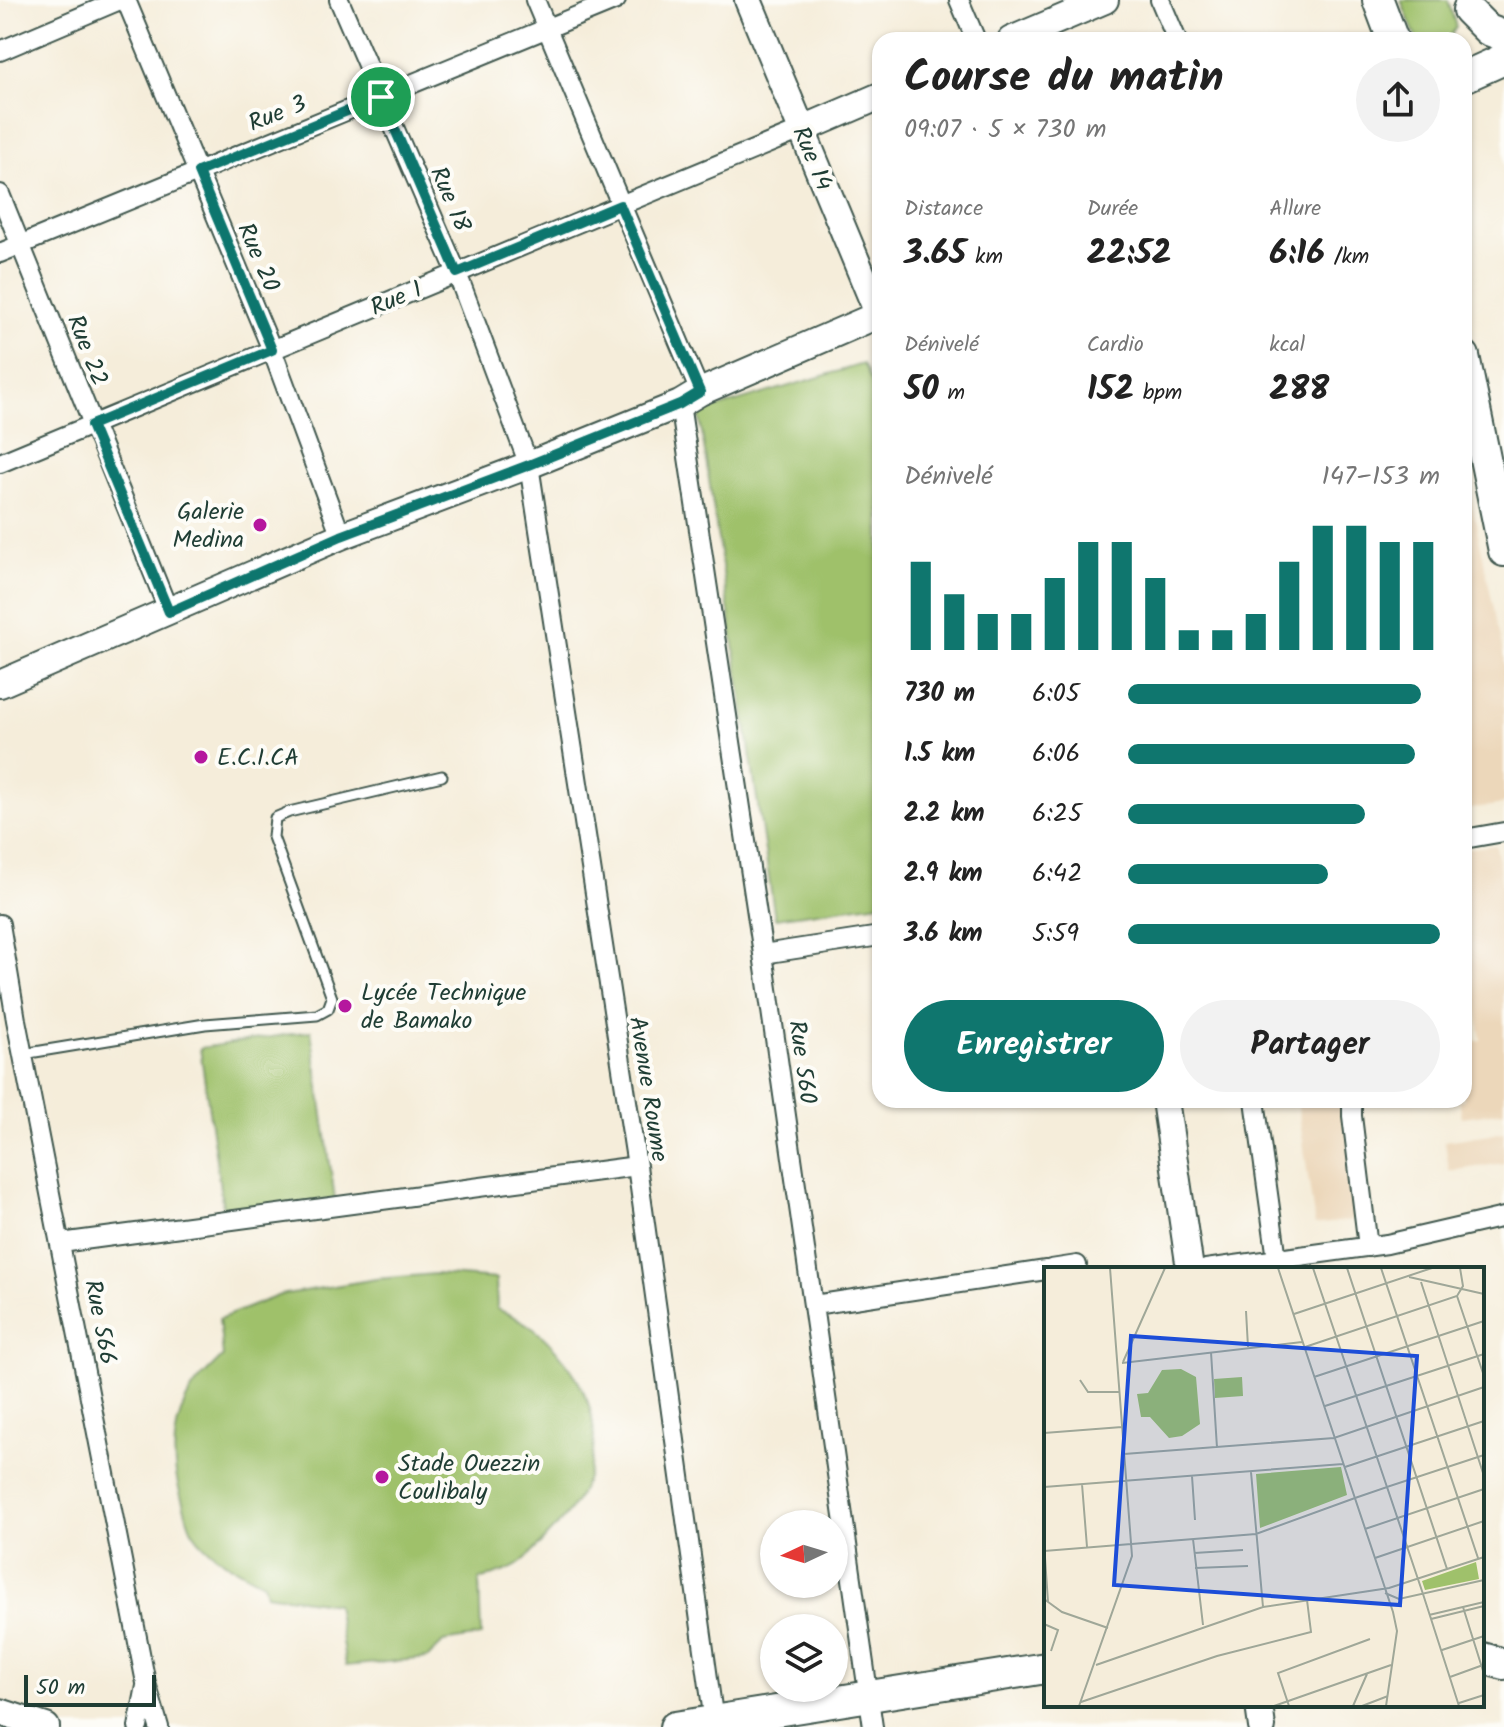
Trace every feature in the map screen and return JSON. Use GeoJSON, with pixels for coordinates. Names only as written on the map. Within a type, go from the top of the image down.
{"type":"FeatureCollection","features":[{"type":"Feature","properties":{"kind":"main road","name":"Rue 14"},"geometry":{"type":"LineString","coordinates":[[748,0],[872,297]]}},
{"type":"Feature","properties":{"kind":"main road"},"geometry":{"type":"LineString","coordinates":[[1030,32],[1105,0]]}},
{"type":"Feature","properties":{"kind":"main road"},"geometry":{"type":"LineString","coordinates":[[1378,0],[1390,32]]}},
{"type":"Feature","properties":{"kind":"main road"},"geometry":{"type":"LineString","coordinates":[[1467,5],[1488,30],[1504,36]]}},
{"type":"Feature","properties":{"kind":"main road"},"geometry":{"type":"LineString","coordinates":[[1464,32],[1467,5]]}},
{"type":"Feature","properties":{"kind":"main road"},"geometry":{"type":"LineString","coordinates":[[1472,73],[1504,59]]}},
{"type":"Feature","properties":{"kind":"main road","name":"Rue 1"},"geometry":{"type":"LineString","coordinates":[[801,130],[872,99]]}},
{"type":"Feature","properties":{"kind":"main road"},"geometry":{"type":"LineString","coordinates":[[0,684],[341,536],[529,465],[872,319]]}},
{"type":"Feature","properties":{"kind":"main road"},"geometry":{"type":"LineString","coordinates":[[1472,395],[1504,551]]}},
{"type":"Feature","properties":{"kind":"main road"},"geometry":{"type":"LineString","coordinates":[[1166,1108],[1190,1267]]}},
{"type":"Feature","properties":{"kind":"main road"},"geometry":{"type":"LineString","coordinates":[[1484,1659],[1504,1664]]}},
{"type":"Feature","properties":{"kind":"main road"},"geometry":{"type":"LineString","coordinates":[[675,1727],[1044,1668]]}},
{"type":"Feature","properties":{"kind":"main road"},"geometry":{"type":"LineString","coordinates":[[1259,1707],[1262,1727]]}},
{"type":"Feature","properties":{"kind":"main road"},"geometry":{"type":"LineString","coordinates":[[0,1712],[46,1727]]}},
{"type":"Feature","properties":{"kind":"street"},"geometry":{"type":"LineString","coordinates":[[0,51],[123,0]]}},
{"type":"Feature","properties":{"kind":"street","name":"Rue 20"},"geometry":{"type":"LineString","coordinates":[[123,0],[272,350],[341,536]]}},
{"type":"Feature","properties":{"kind":"street","name":"Rue 18"},"geometry":{"type":"LineString","coordinates":[[339,0],[457,273],[529,465]]}},
{"type":"Feature","properties":{"kind":"street","name":"Rue 560"},"geometry":{"type":"LineString","coordinates":[[535,0],[620,205],[690,398],[763,954],[873,1727]]}},
{"type":"Feature","properties":{"kind":"street","name":"Rue 3"},"geometry":{"type":"LineString","coordinates":[[0,253],[616,0]]}},
{"type":"Feature","properties":{"kind":"street"},"geometry":{"type":"LineString","coordinates":[[959,0],[973,32]]}},
{"type":"Feature","properties":{"kind":"street"},"geometry":{"type":"LineString","coordinates":[[1160,0],[1174,32]]}},
{"type":"Feature","properties":{"kind":"street","name":"Rue 1"},"geometry":{"type":"LineString","coordinates":[[0,463],[801,130]]}},
{"type":"Feature","properties":{"kind":"street","name":"Rue 22"},"geometry":{"type":"LineString","coordinates":[[0,194],[169,612]]}},
{"type":"Feature","properties":{"kind":"street","name":"Avenue Roume"},"geometry":{"type":"LineString","coordinates":[[529,465],[637,1166],[714,1722]]}},
{"type":"Feature","properties":{"kind":"street"},"geometry":{"type":"LineString","coordinates":[[1472,838],[1504,832]]}},
{"type":"Feature","properties":{"kind":"street","name":"Rue 566"},"geometry":{"type":"LineString","coordinates":[[0,924],[8,1021],[23,1054],[146,1683],[159,1727]]}},
{"type":"Feature","properties":{"kind":"street"},"geometry":{"type":"LineString","coordinates":[[763,954],[872,937]]}},
{"type":"Feature","properties":{"kind":"street"},"geometry":{"type":"LineString","coordinates":[[1256,1108],[1277,1259]]}},
{"type":"Feature","properties":{"kind":"street"},"geometry":{"type":"LineString","coordinates":[[1352,1108],[1368,1247]]}},
{"type":"Feature","properties":{"kind":"street"},"geometry":{"type":"LineString","coordinates":[[61,1243],[637,1166]]}},
{"type":"Feature","properties":{"kind":"street"},"geometry":{"type":"LineString","coordinates":[[1220,1267],[1368,1247],[1504,1217]]}},
{"type":"Feature","properties":{"kind":"street"},"geometry":{"type":"LineString","coordinates":[[1062,1267],[1077,1265]]}},
{"type":"Feature","properties":{"kind":"street"},"geometry":{"type":"LineString","coordinates":[[814,1305],[1044,1270]]}},
{"type":"Feature","properties":{"kind":"street"},"geometry":{"type":"LineString","coordinates":[[138,1727],[146,1683]]}},
{"type":"Feature","properties":{"kind":"lane"},"geometry":{"type":"LineString","coordinates":[[23,1054],[205,1024],[317,1015],[328,1009],[332,998],[273,837],[275,818],[289,812],[442,776]]}},
{"type":"Feature","properties":{"kind":"shaded area"},"geometry":{"type":"Polygon","coordinates":[[[1472,504],[1504,658],[1504,804],[1472,809],[1472,504]]]}},
{"type":"Feature","properties":{"kind":"shaded area"},"geometry":{"type":"Polygon","coordinates":[[[1496,845],[1504,900],[1504,1111],[1462,1117],[1460,1108],[1472,1108],[1472,1042],[1481,1040],[1472,974],[1472,848],[1496,845]]]}},
{"type":"Feature","properties":{"kind":"shaded area"},"geometry":{"type":"Polygon","coordinates":[[[1298,1108],[1343,1108],[1359,1219],[1315,1225],[1298,1108]]]}},
{"type":"Feature","properties":{"kind":"shaded area"},"geometry":{"type":"Polygon","coordinates":[[[1504,1132],[1504,1163],[1449,1171],[1445,1141],[1504,1132]]]}},
{"type":"Feature","properties":{"kind":"green space"},"geometry":{"type":"Polygon","coordinates":[[[1401,0],[1448,0],[1456,27],[1453,32],[1414,32],[1401,0]]]}},
{"type":"Feature","properties":{"kind":"green space"},"geometry":{"type":"Polygon","coordinates":[[[863,364],[872,383],[872,904],[775,918],[699,413],[863,364]]]}},
{"type":"Feature","properties":{"kind":"green space"},"geometry":{"type":"Polygon","coordinates":[[[311,1031],[335,1199],[224,1215],[200,1048],[311,1031]]]}},
{"type":"Feature","properties":{"kind":"green space","name":"Stade Ouezzin Coulibaly"},"geometry":{"type":"Polygon","coordinates":[[[435,1274],[496,1279],[497,1309],[534,1329],[564,1360],[579,1382],[588,1404],[593,1427],[589,1472],[580,1494],[566,1515],[523,1561],[479,1580],[481,1636],[443,1642],[428,1658],[346,1666],[336,1604],[266,1594],[263,1583],[215,1555],[193,1532],[177,1482],[174,1454],[177,1427],[193,1388],[223,1356],[219,1319],[280,1295],[376,1279],[435,1274]]]}},
{"type":"Feature","properties":{"kind":"place","name":"Galerie Medina"},"geometry":{"type":"Point","coordinates":[260,525]}},
{"type":"Feature","properties":{"kind":"place","name":"E.C.I.CA"},"geometry":{"type":"Point","coordinates":[201,757]}},
{"type":"Feature","properties":{"kind":"place","name":"Lycée Technique de Bamako"},"geometry":{"type":"Point","coordinates":[345,1006]}},
{"type":"Feature","properties":{"kind":"place","name":"Stade Ouezzin Coulibaly"},"geometry":{"type":"Point","coordinates":[382,1477]}},
{"type":"Feature","properties":{"kind":"route"},"geometry":{"type":"LineString","coordinates":[[381,97],[457,273],[620,205],[700,392],[680,404],[529,465],[341,536],[169,612],[91,425],[272,350],[198,172],[381,97]]}}]}
